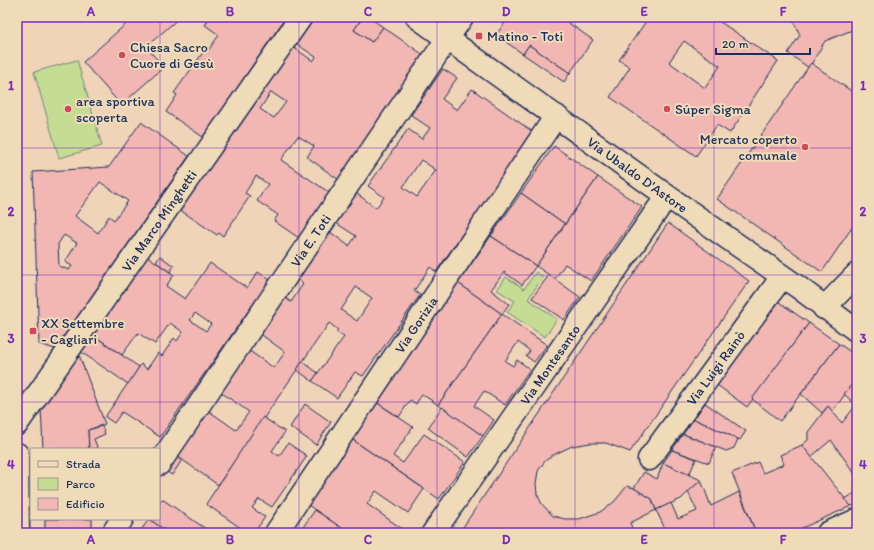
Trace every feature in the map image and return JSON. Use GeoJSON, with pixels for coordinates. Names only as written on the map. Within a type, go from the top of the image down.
{"type":"FeatureCollection","features":[{"type":"Feature","properties":{"kind":"street","name":"Via Marco Minghetti"},"geometry":{"type":"LineString","coordinates":[[17,424],[301,17]]}},
{"type":"Feature","properties":{"kind":"street","name":"Via Ubaldo D'Astore"},"geometry":{"type":"LineString","coordinates":[[418,17],[667,196],[798,287],[824,308],[857,331]]}},
{"type":"Feature","properties":{"kind":"street","name":"Via E. Toti"},"geometry":{"type":"LineString","coordinates":[[160,463],[462,17]]}},
{"type":"Feature","properties":{"kind":"street","name":"Via Gorizia"},"geometry":{"type":"LineString","coordinates":[[276,533],[556,116]]}},
{"type":"Feature","properties":{"kind":"street","name":"Via Montesanto"},"geometry":{"type":"LineString","coordinates":[[433,533],[667,196]]}},
{"type":"Feature","properties":{"kind":"street"},"geometry":{"type":"LineString","coordinates":[[824,308],[857,274]]}},
{"type":"Feature","properties":{"kind":"street","name":"Via Luigi Rainò"},"geometry":{"type":"LineString","coordinates":[[648,459],[782,277]]}},
{"type":"Feature","properties":{"kind":"street"},"geometry":{"type":"LineString","coordinates":[[17,454],[18,533]]}},
{"type":"Feature","properties":{"kind":"street"},"geometry":{"type":"LineString","coordinates":[[828,533],[857,520]]}},
{"type":"Feature","properties":{"kind":"green space","name":"area sportiva scoperta"},"geometry":{"type":"Polygon","coordinates":[[[77,60],[102,146],[59,158],[34,72],[77,60]]]}},
{"type":"Feature","properties":{"kind":"green space"},"geometry":{"type":"Polygon","coordinates":[[[536,272],[543,277],[528,299],[557,319],[545,337],[507,312],[515,301],[497,290],[506,277],[524,289],[536,272]]]}},
{"type":"Feature","properties":{"kind":"building","name":"Chiesa Sacro Cuore di Gesù"},"geometry":{"type":"Polygon","coordinates":[[[120,17],[179,18],[146,47],[164,67],[121,105],[83,62],[126,24],[120,17]]]}},
{"type":"Feature","properties":{"kind":"building"},"geometry":{"type":"Polygon","coordinates":[[[210,17],[286,17],[203,137],[166,112],[177,95],[174,93],[204,51],[207,52],[219,35],[205,25],[210,17]]]}},
{"type":"Feature","properties":{"kind":"building"},"geometry":{"type":"Polygon","coordinates":[[[314,17],[353,17],[360,21],[354,30],[372,42],[383,27],[425,56],[339,180],[307,157],[314,146],[298,136],[281,160],[330,193],[299,238],[274,221],[278,215],[257,201],[268,184],[256,176],[245,193],[250,196],[223,236],[219,233],[217,235],[180,210],[293,47],[313,61],[316,57],[295,43],[314,17]],[[271,92],[260,109],[274,118],[286,102],[271,92]]]}},
{"type":"Feature","properties":{"kind":"building"},"geometry":{"type":"Polygon","coordinates":[[[363,17],[369,17],[383,27],[372,42],[354,30],[363,17]]]}},
{"type":"Feature","properties":{"kind":"building"},"geometry":{"type":"Polygon","coordinates":[[[509,17],[560,17],[593,40],[570,73],[529,45],[523,54],[496,35],[509,17]]]}},
{"type":"Feature","properties":{"kind":"building"},"geometry":{"type":"Polygon","coordinates":[[[649,17],[713,17],[778,61],[730,133],[717,125],[696,156],[610,97],[630,67],[619,60],[649,17]],[[684,41],[669,62],[705,88],[720,66],[684,41]]]}},
{"type":"Feature","properties":{"kind":"building"},"geometry":{"type":"Polygon","coordinates":[[[855,17],[857,21],[857,28],[825,41],[809,68],[788,53],[800,35],[792,18],[855,17]]]}},
{"type":"Feature","properties":{"kind":"building"},"geometry":{"type":"Polygon","coordinates":[[[529,45],[570,73],[564,82],[523,54],[529,45]]]}},
{"type":"Feature","properties":{"kind":"building","name":"Mercato coperto comunale"},"geometry":{"type":"Polygon","coordinates":[[[811,63],[857,95],[857,220],[822,272],[717,199],[811,63]]]}},
{"type":"Feature","properties":{"kind":"building"},"geometry":{"type":"Polygon","coordinates":[[[443,69],[457,78],[442,99],[457,110],[472,89],[533,132],[436,272],[430,267],[414,291],[420,295],[363,376],[355,372],[337,398],[312,381],[344,337],[336,332],[338,330],[329,323],[218,485],[174,454],[206,409],[236,430],[249,412],[219,391],[248,350],[274,368],[285,352],[259,333],[284,297],[291,302],[303,284],[297,279],[330,232],[349,246],[356,236],[336,223],[356,193],[376,208],[384,197],[368,186],[408,129],[422,139],[430,128],[411,115],[443,69]],[[421,160],[403,187],[417,197],[436,170],[421,160]],[[356,287],[341,310],[357,321],[372,298],[356,287]]]}},
{"type":"Feature","properties":{"kind":"building"},"geometry":{"type":"Polygon","coordinates":[[[141,122],[189,156],[55,349],[39,344],[33,172],[109,167],[141,122]],[[100,182],[75,216],[98,233],[109,216],[114,220],[128,201],[100,182]],[[64,235],[58,244],[59,266],[69,270],[72,266],[65,262],[77,243],[64,235]]]}},
{"type":"Feature","properties":{"kind":"building"},"geometry":{"type":"Polygon","coordinates":[[[554,146],[598,177],[565,224],[521,193],[554,146]]]}},
{"type":"Feature","properties":{"kind":"building"},"geometry":{"type":"Polygon","coordinates":[[[598,177],[642,207],[591,281],[565,264],[555,279],[536,266],[598,177]]]}},
{"type":"Feature","properties":{"kind":"building"},"geometry":{"type":"Polygon","coordinates":[[[521,193],[565,224],[536,266],[491,236],[521,193]]]}},
{"type":"Feature","properties":{"kind":"building"},"geometry":{"type":"Polygon","coordinates":[[[668,223],[749,281],[630,452],[606,443],[590,443],[572,446],[553,455],[545,461],[538,471],[536,484],[537,494],[542,504],[553,516],[565,519],[579,519],[600,512],[614,502],[627,486],[634,488],[652,499],[656,510],[630,523],[634,533],[459,533],[668,223]]]}},
{"type":"Feature","properties":{"kind":"building"},"geometry":{"type":"Polygon","coordinates":[[[491,236],[536,266],[522,285],[504,272],[491,290],[509,304],[502,314],[458,283],[491,236]]]}},
{"type":"Feature","properties":{"kind":"building"},"geometry":{"type":"Polygon","coordinates":[[[147,256],[174,275],[166,286],[185,299],[210,263],[247,288],[258,272],[270,280],[160,437],[122,412],[114,423],[105,417],[141,364],[147,369],[158,353],[162,356],[174,338],[177,341],[183,332],[170,323],[155,344],[138,333],[122,355],[93,335],[147,256]],[[195,313],[190,320],[206,331],[211,324],[195,313]]]}},
{"type":"Feature","properties":{"kind":"building"},"geometry":{"type":"Polygon","coordinates":[[[160,256],[174,266],[170,272],[156,262],[160,256]]]}},
{"type":"Feature","properties":{"kind":"building"},"geometry":{"type":"Polygon","coordinates":[[[549,275],[580,297],[564,320],[532,298],[549,275]]]}},
{"type":"Feature","properties":{"kind":"building"},"geometry":{"type":"Polygon","coordinates":[[[458,283],[502,314],[438,405],[422,394],[416,404],[410,400],[399,417],[376,402],[458,283]]]}},
{"type":"Feature","properties":{"kind":"building"},"geometry":{"type":"Polygon","coordinates":[[[776,300],[809,323],[747,407],[717,385],[776,300]]]}},
{"type":"Feature","properties":{"kind":"building"},"geometry":{"type":"Polygon","coordinates":[[[502,314],[547,345],[534,362],[526,356],[530,351],[518,342],[505,361],[513,366],[517,360],[530,369],[505,405],[484,391],[474,406],[494,420],[483,436],[438,405],[502,314]]]}},
{"type":"Feature","properties":{"kind":"building"},"geometry":{"type":"Polygon","coordinates":[[[809,323],[839,344],[780,421],[752,399],[809,323]]]}},
{"type":"Feature","properties":{"kind":"building"},"geometry":{"type":"Polygon","coordinates":[[[93,335],[139,367],[128,384],[81,352],[93,335]]]}},
{"type":"Feature","properties":{"kind":"building"},"geometry":{"type":"Polygon","coordinates":[[[839,344],[857,356],[857,378],[832,412],[828,406],[822,413],[801,394],[839,344]]]}},
{"type":"Feature","properties":{"kind":"building"},"geometry":{"type":"Polygon","coordinates":[[[79,355],[105,424],[88,430],[89,448],[43,448],[41,408],[79,355]]]}},
{"type":"Feature","properties":{"kind":"building"},"geometry":{"type":"Polygon","coordinates":[[[302,361],[318,373],[312,381],[297,370],[302,361]]]}},
{"type":"Feature","properties":{"kind":"building"},"geometry":{"type":"Polygon","coordinates":[[[857,378],[857,477],[831,440],[811,457],[802,445],[808,440],[808,432],[828,406],[842,423],[856,405],[844,394],[857,378]]]}},
{"type":"Feature","properties":{"kind":"building"},"geometry":{"type":"Polygon","coordinates":[[[376,402],[413,427],[393,456],[403,463],[424,434],[465,462],[439,499],[350,438],[376,402]]]}},
{"type":"Feature","properties":{"kind":"building"},"geometry":{"type":"Polygon","coordinates":[[[705,403],[746,431],[740,440],[694,419],[705,403]]]}},
{"type":"Feature","properties":{"kind":"building"},"geometry":{"type":"Polygon","coordinates":[[[305,404],[331,422],[316,445],[290,427],[305,404]]]}},
{"type":"Feature","properties":{"kind":"building"},"geometry":{"type":"Polygon","coordinates":[[[442,407],[483,436],[468,457],[428,428],[442,407]]]}},
{"type":"Feature","properties":{"kind":"building"},"geometry":{"type":"Polygon","coordinates":[[[263,417],[285,432],[272,451],[279,456],[288,443],[307,456],[272,507],[259,499],[252,508],[265,517],[254,533],[248,533],[206,504],[263,417]]]}},
{"type":"Feature","properties":{"kind":"building"},"geometry":{"type":"Polygon","coordinates":[[[694,419],[738,439],[734,448],[726,451],[683,434],[694,419]]]}},
{"type":"Feature","properties":{"kind":"building"},"geometry":{"type":"Polygon","coordinates":[[[102,426],[105,434],[94,439],[98,448],[89,448],[88,430],[102,426]]]}},
{"type":"Feature","properties":{"kind":"building"},"geometry":{"type":"Polygon","coordinates":[[[683,434],[716,447],[709,463],[672,450],[683,434]]]}},
{"type":"Feature","properties":{"kind":"building"},"geometry":{"type":"Polygon","coordinates":[[[350,438],[424,489],[408,513],[376,491],[367,504],[408,533],[349,533],[305,503],[350,438]]]}},
{"type":"Feature","properties":{"kind":"building"},"geometry":{"type":"Polygon","coordinates":[[[802,445],[851,506],[791,533],[756,533],[732,473],[758,462],[763,473],[784,464],[780,455],[802,445]]]}},
{"type":"Feature","properties":{"kind":"building"},"geometry":{"type":"Polygon","coordinates":[[[672,450],[696,459],[689,475],[663,463],[672,450]]]}},
{"type":"Feature","properties":{"kind":"building"},"geometry":{"type":"Polygon","coordinates":[[[174,454],[182,460],[172,475],[164,470],[174,454]]]}},
{"type":"Feature","properties":{"kind":"building"},"geometry":{"type":"Polygon","coordinates":[[[663,463],[701,480],[681,499],[656,510],[652,499],[634,488],[644,472],[657,479],[663,463]]]}},
{"type":"Feature","properties":{"kind":"building"},"geometry":{"type":"Polygon","coordinates":[[[701,480],[711,506],[739,492],[756,533],[667,533],[656,510],[671,503],[678,519],[697,511],[688,492],[701,480]]]}},
{"type":"Feature","properties":{"kind":"building"},"geometry":{"type":"Polygon","coordinates":[[[855,493],[857,497],[857,504],[851,506],[845,499],[855,493]]]}},
{"type":"Feature","properties":{"kind":"building"},"geometry":{"type":"Polygon","coordinates":[[[162,499],[212,533],[169,533],[150,520],[160,520],[160,502],[162,499]]]}},
{"type":"Feature","properties":{"kind":"building"},"geometry":{"type":"Polygon","coordinates":[[[315,510],[349,533],[299,533],[315,510]]]}},
{"type":"Feature","properties":{"kind":"building"},"geometry":{"type":"Polygon","coordinates":[[[45,520],[92,520],[92,533],[45,533],[45,520]]]}},
{"type":"Feature","properties":{"kind":"building"},"geometry":{"type":"Polygon","coordinates":[[[148,520],[150,520],[169,533],[139,533],[148,520]]]}},
{"type":"Feature","properties":{"kind":"place","name":"Matino - Toti"},"geometry":{"type":"Point","coordinates":[479,36]}},
{"type":"Feature","properties":{"kind":"place","name":"Chiesa Sacro Cuore di Gesù"},"geometry":{"type":"Point","coordinates":[122,55]}},
{"type":"Feature","properties":{"kind":"place","name":"area sportiva scoperta"},"geometry":{"type":"Point","coordinates":[68,109]}},
{"type":"Feature","properties":{"kind":"place","name":"Súper Sigma"},"geometry":{"type":"Point","coordinates":[667,109]}},
{"type":"Feature","properties":{"kind":"place","name":"Mercato coperto comunale"},"geometry":{"type":"Point","coordinates":[805,147]}},
{"type":"Feature","properties":{"kind":"place","name":"XX Settembre - Cagliari"},"geometry":{"type":"Point","coordinates":[33,331]}}]}
